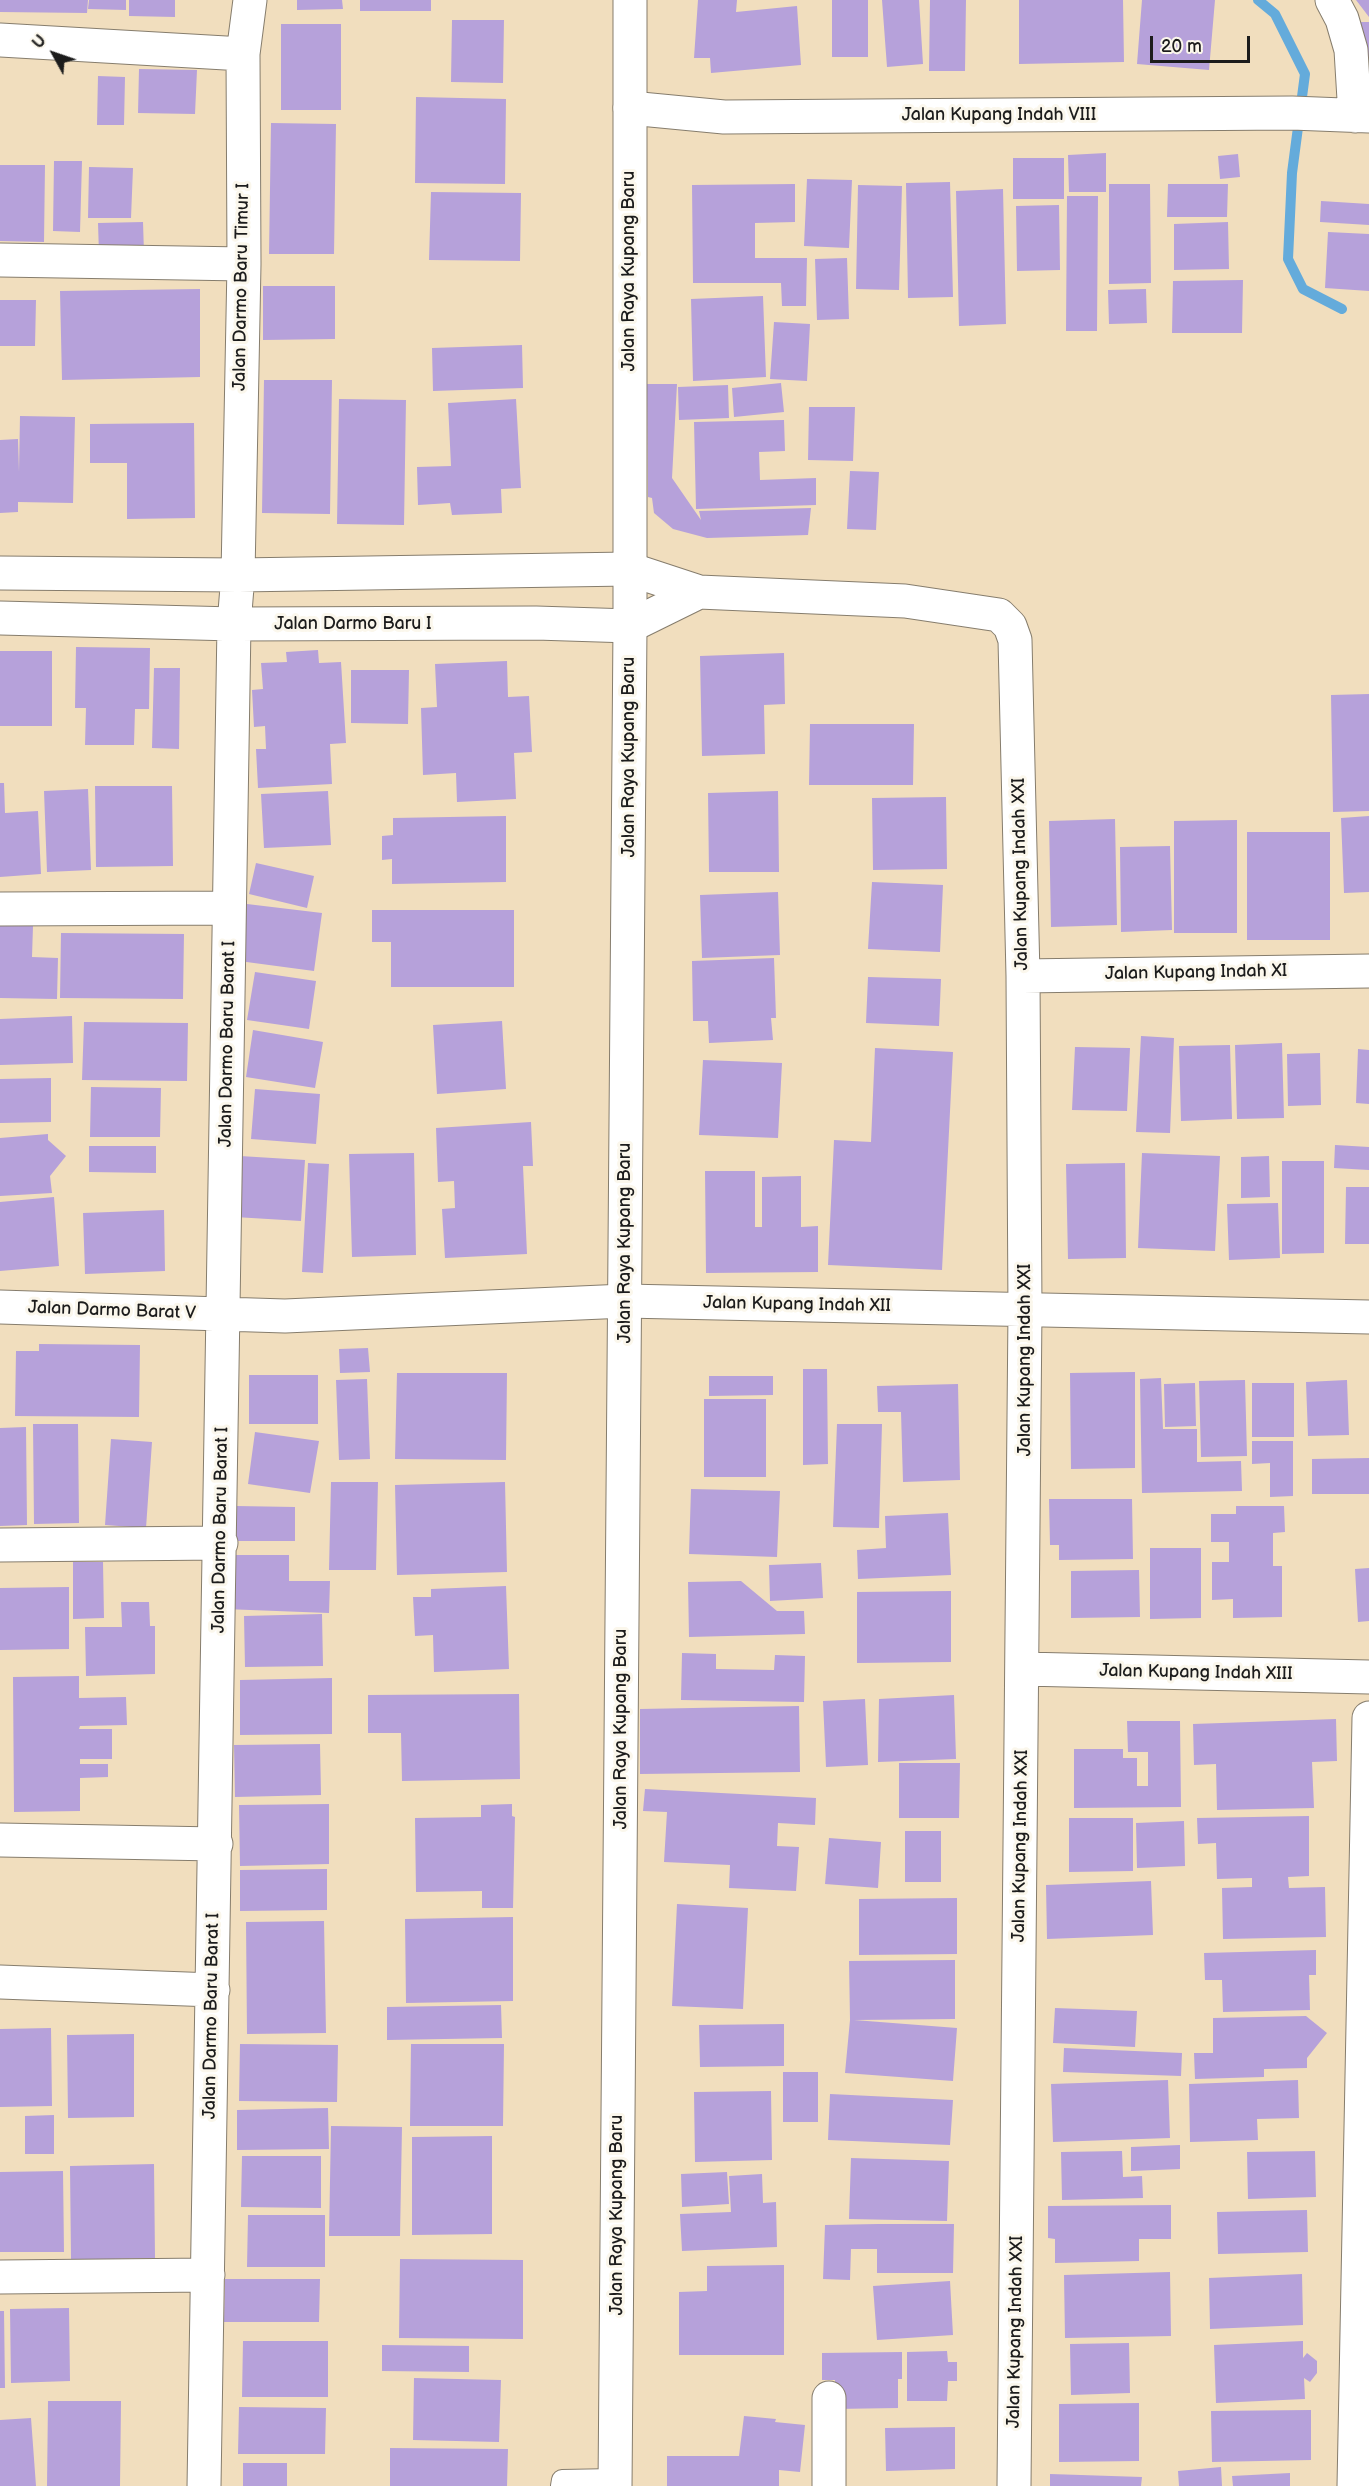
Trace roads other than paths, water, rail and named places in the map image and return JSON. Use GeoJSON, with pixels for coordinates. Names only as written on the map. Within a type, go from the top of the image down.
{"type":"FeatureCollection","features":[{"type":"Feature","properties":{"kind":"street","name":"Jalan Darmo Baru Timur I"},"geometry":{"type":"LineString","coordinates":[[238,575],[244,264],[243,54],[250,0]]}},
{"type":"Feature","properties":{"kind":"street","name":"Jalan Raya Kupang Baru"},"geometry":{"type":"LineString","coordinates":[[615,2483],[630,626],[628,569],[630,0]]}},
{"type":"Feature","properties":{"kind":"street"},"geometry":{"type":"LineString","coordinates":[[1332,0],[1342,19],[1351,50],[1362,116]]}},
{"type":"Feature","properties":{"kind":"street"},"geometry":{"type":"LineString","coordinates":[[0,40],[243,54]]}},
{"type":"Feature","properties":{"kind":"street","name":"Jalan Kupang Indah VIII"},"geometry":{"type":"LineString","coordinates":[[630,108],[724,117],[1297,114],[1362,116]]}},
{"type":"Feature","properties":{"kind":"street"},"geometry":{"type":"LineString","coordinates":[[0,260],[244,264]]}},
{"type":"Feature","properties":{"kind":"street"},"geometry":{"type":"LineString","coordinates":[[0,573],[238,575],[628,569]]}},
{"type":"Feature","properties":{"kind":"street","name":"Jalan Kupang Indah XXI"},"geometry":{"type":"LineString","coordinates":[[628,569],[699,592],[905,601],[999,615],[1010,626],[1015,640],[1023,976],[1025,1310],[1014,2486]]}},
{"type":"Feature","properties":{"kind":"street","name":"Jalan Darmo Baru Barat I"},"geometry":{"type":"LineString","coordinates":[[204,2486],[225,1314],[234,624],[238,575]]}},
{"type":"Feature","properties":{"kind":"street","name":"Jalan Darmo Baru I"},"geometry":{"type":"LineString","coordinates":[[0,618],[234,624],[536,622],[630,626],[699,592]]}},
{"type":"Feature","properties":{"kind":"street"},"geometry":{"type":"LineString","coordinates":[[0,909],[229,908]]}},
{"type":"Feature","properties":{"kind":"street","name":"Jalan Kupang Indah XI"},"geometry":{"type":"LineString","coordinates":[[1023,976],[1369,971]]}},
{"type":"Feature","properties":{"kind":"street","name":"Jalan Kupang Indah XII"},"geometry":{"type":"LineString","coordinates":[[225,1314],[285,1316],[625,1301],[1369,1317]]}},
{"type":"Feature","properties":{"kind":"street","name":"Jalan Darmo Barat V"},"geometry":{"type":"LineString","coordinates":[[0,1307],[225,1314]]}},
{"type":"Feature","properties":{"kind":"street"},"geometry":{"type":"LineString","coordinates":[[0,1545],[221,1543]]}},
{"type":"Feature","properties":{"kind":"street","name":"Jalan Kupang Indah XIII"},"geometry":{"type":"LineString","coordinates":[[1023,1669],[1369,1677]]}},
{"type":"Feature","properties":{"kind":"street"},"geometry":{"type":"LineString","coordinates":[[1354,2486],[1369,1718]]}},
{"type":"Feature","properties":{"kind":"street"},"geometry":{"type":"LineString","coordinates":[[0,1840],[216,1844]]}},
{"type":"Feature","properties":{"kind":"street"},"geometry":{"type":"LineString","coordinates":[[0,1982],[213,1990]]}},
{"type":"Feature","properties":{"kind":"street"},"geometry":{"type":"LineString","coordinates":[[0,2277],[208,2275]]}},
{"type":"Feature","properties":{"kind":"street"},"geometry":{"type":"LineString","coordinates":[[829,2486],[830,2398]]}},
{"type":"Feature","properties":{"kind":"lane"},"geometry":{"type":"LineString","coordinates":[[561,2486],[561,2480],[615,2483]]}},
{"type":"Feature","properties":{"kind":"waterway"},"geometry":{"type":"LineString","coordinates":[[1258,0],[1275,14],[1305,74],[1292,173],[1288,259],[1303,289],[1342,309]]}}]}
